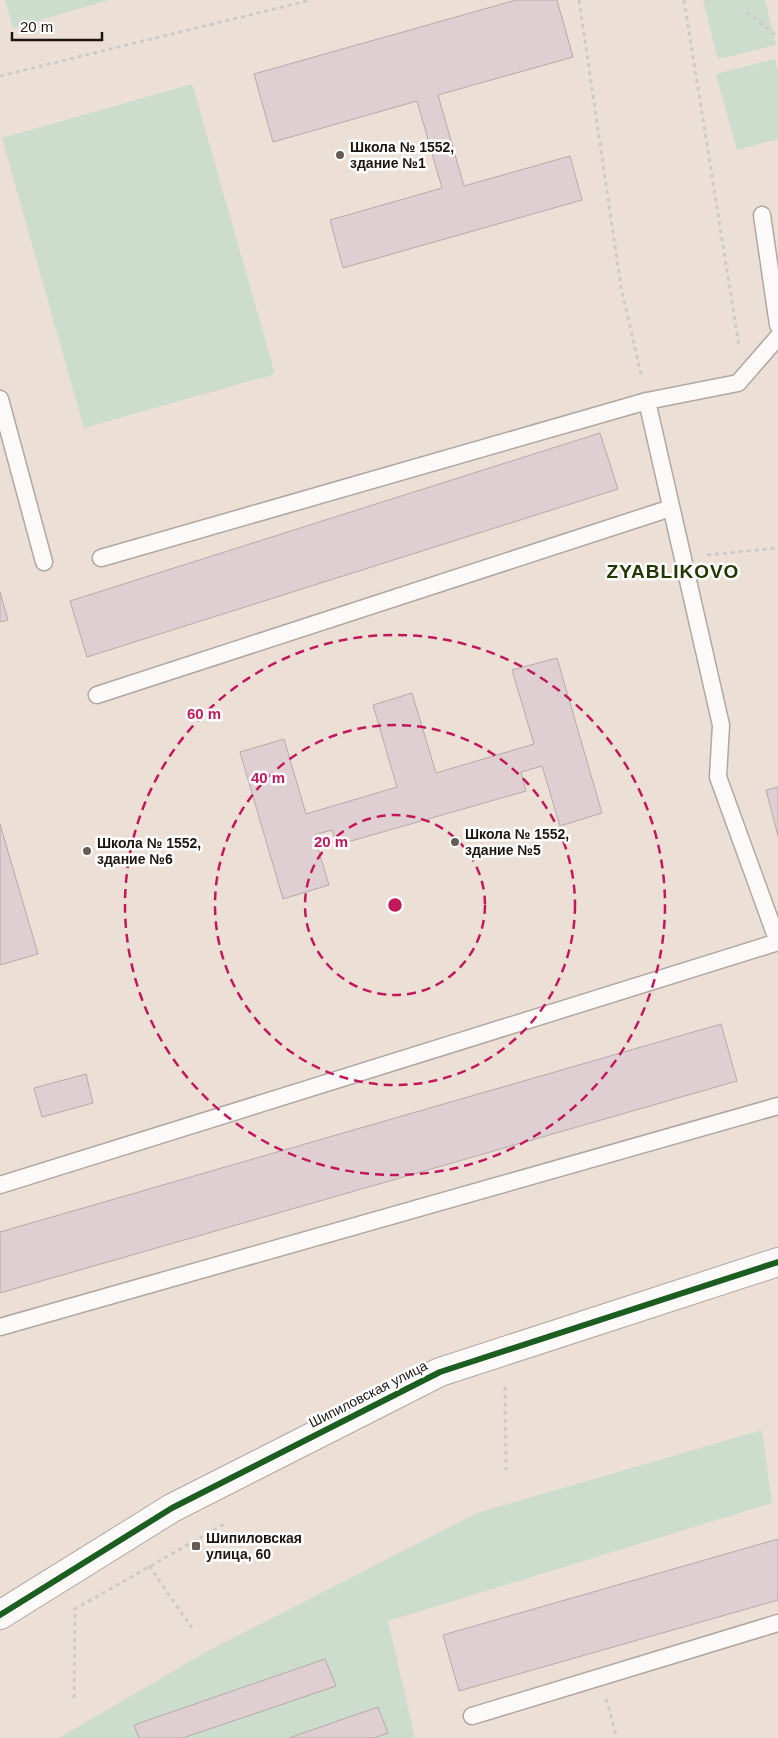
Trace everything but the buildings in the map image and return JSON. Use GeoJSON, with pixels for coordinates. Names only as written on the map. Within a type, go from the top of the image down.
{"type":"FeatureCollection","features":[{"type":"Feature","properties":{"kind":"street","name":"Шипиловская улица"},"geometry":{"type":"LineString","coordinates":[[0,1615],[172,1508],[440,1372],[778,1262]]}},
{"type":"Feature","properties":{"kind":"lane"},"geometry":{"type":"LineString","coordinates":[[762,215],[778,325]]}},
{"type":"Feature","properties":{"kind":"lane"},"geometry":{"type":"LineString","coordinates":[[101,558],[647,400],[738,383],[778,336]]}},
{"type":"Feature","properties":{"kind":"lane"},"geometry":{"type":"LineString","coordinates":[[0,399],[44,562]]}},
{"type":"Feature","properties":{"kind":"lane"},"geometry":{"type":"LineString","coordinates":[[0,1185],[778,942],[718,777],[721,725],[647,400]]}},
{"type":"Feature","properties":{"kind":"lane"},"geometry":{"type":"LineString","coordinates":[[98,695],[671,508]]}},
{"type":"Feature","properties":{"kind":"lane"},"geometry":{"type":"LineString","coordinates":[[0,1327],[778,1106]]}},
{"type":"Feature","properties":{"kind":"lane"},"geometry":{"type":"LineString","coordinates":[[472,1716],[778,1623]]}},
{"type":"Feature","properties":{"kind":"path"},"geometry":{"type":"LineString","coordinates":[[0,76],[311,0]]}},
{"type":"Feature","properties":{"kind":"path"},"geometry":{"type":"LineString","coordinates":[[579,0],[621,287],[647,400]]}},
{"type":"Feature","properties":{"kind":"path"},"geometry":{"type":"LineString","coordinates":[[684,0],[744,376]]}},
{"type":"Feature","properties":{"kind":"path"},"geometry":{"type":"LineString","coordinates":[[747,12],[778,37]]}},
{"type":"Feature","properties":{"kind":"path"},"geometry":{"type":"LineString","coordinates":[[683,558],[778,548]]}},
{"type":"Feature","properties":{"kind":"path"},"geometry":{"type":"LineString","coordinates":[[504,1387],[506,1470]]}},
{"type":"Feature","properties":{"kind":"path"},"geometry":{"type":"LineString","coordinates":[[74,1698],[75,1609],[226,1522]]}},
{"type":"Feature","properties":{"kind":"path"},"geometry":{"type":"LineString","coordinates":[[149,1566],[192,1628]]}},
{"type":"Feature","properties":{"kind":"path"},"geometry":{"type":"LineString","coordinates":[[600,1677],[617,1738]]}},
{"type":"Feature","properties":{"kind":"green space"},"geometry":{"type":"Polygon","coordinates":[[[5,0],[109,0],[13,28],[5,0]]]}},
{"type":"Feature","properties":{"kind":"green space"},"geometry":{"type":"Polygon","coordinates":[[[703,0],[765,0],[776,45],[718,59],[703,0]]]}},
{"type":"Feature","properties":{"kind":"green space"},"geometry":{"type":"Polygon","coordinates":[[[775,59],[778,72],[778,139],[737,150],[716,74],[775,59]]]}},
{"type":"Feature","properties":{"kind":"green space"},"geometry":{"type":"Polygon","coordinates":[[[192,84],[275,374],[84,428],[2,138],[192,84]]]}},
{"type":"Feature","properties":{"kind":"green space"},"geometry":{"type":"Polygon","coordinates":[[[762,1430],[772,1503],[388,1621],[415,1738],[59,1738],[206,1652],[477,1513],[762,1430]]]}},
{"type":"Feature","properties":{"kind":"cycle path"},"geometry":{"type":"LineString","coordinates":[[0,1615],[172,1508],[440,1372],[778,1262]]}},
{"type":"Feature","properties":{"kind":"place","name":"Школа № 1552, здание №1"},"geometry":{"type":"Point","coordinates":[340,155]}},
{"type":"Feature","properties":{"kind":"place","name":"Школа № 1552, здание №5"},"geometry":{"type":"Point","coordinates":[455,842]}},
{"type":"Feature","properties":{"kind":"place","name":"Школа № 1552, здание №6"},"geometry":{"type":"Point","coordinates":[87,851]}},
{"type":"Feature","properties":{"kind":"place","name":"Шипиловская улица, 60"},"geometry":{"type":"Point","coordinates":[196,1546]}},
{"type":"Feature","properties":{"kind":"district","name":"ZYABLIKOVO"},"geometry":{"type":"Point","coordinates":[673,571]}}]}
